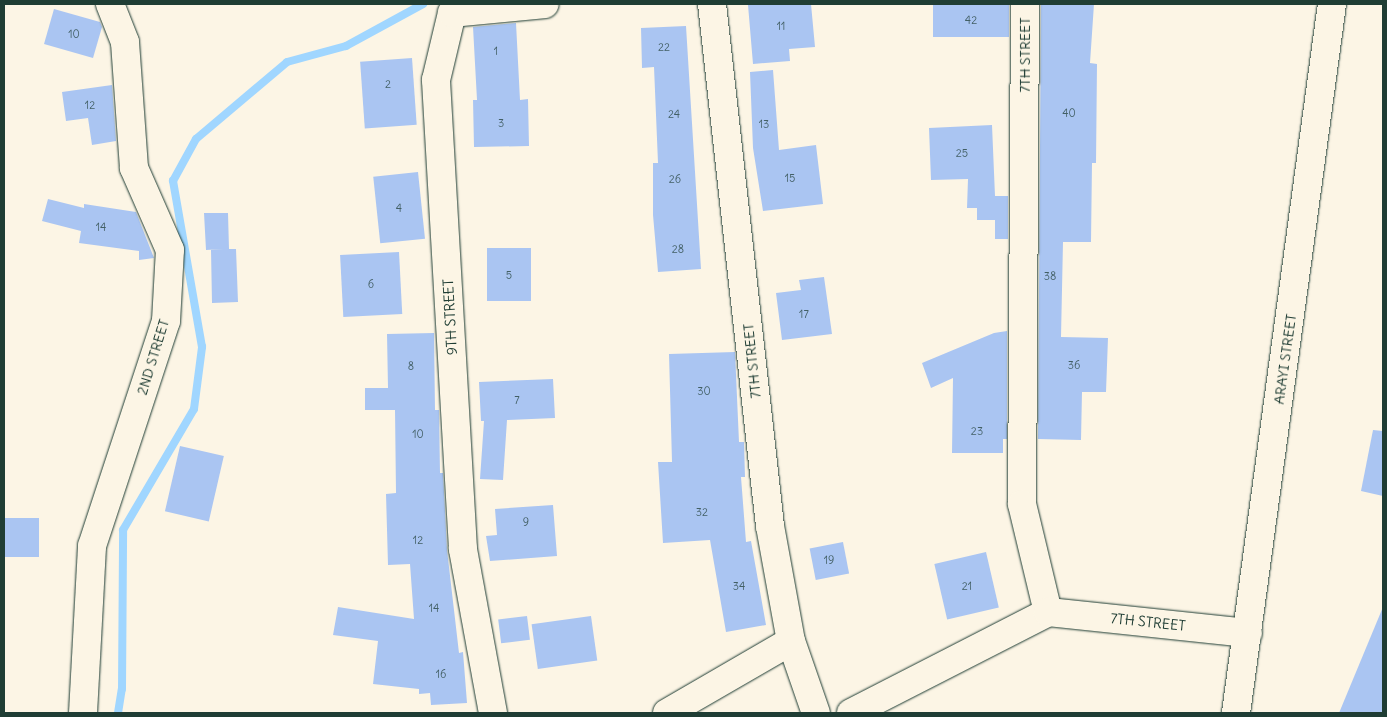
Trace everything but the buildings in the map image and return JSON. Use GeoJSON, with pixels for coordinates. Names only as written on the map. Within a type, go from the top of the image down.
{"type":"FeatureCollection","features":[{"type":"Feature","properties":{"kind":"street","name":"2ND STREET"},"geometry":{"type":"LineString","coordinates":[[83,713],[92,546],[166,321],[170,250],[134,168],[125,42],[110,4]]}},
{"type":"Feature","properties":{"kind":"street","name":"9TH STREET"},"geometry":{"type":"LineString","coordinates":[[493,713],[463,549],[436,80],[452,13],[545,4]]}},
{"type":"Feature","properties":{"kind":"street","name":"7TH STREET"},"geometry":{"type":"LineString","coordinates":[[712,4],[770,526],[791,640],[816,713]]}},
{"type":"Feature","properties":{"kind":"street","name":"7TH STREET"},"geometry":{"type":"LineString","coordinates":[[1025,4],[1022,504],[1048,612],[1248,633]]}},
{"type":"Feature","properties":{"kind":"street","name":"ARAYI STREET"},"geometry":{"type":"LineString","coordinates":[[1236,713],[1332,4]]}},
{"type":"Feature","properties":{"kind":"street"},"geometry":{"type":"LineString","coordinates":[[851,713],[1048,612]]}},
{"type":"Feature","properties":{"kind":"street"},"geometry":{"type":"LineString","coordinates":[[667,713],[791,640]]}},
{"type":"Feature","properties":{"kind":"waterway"},"geometry":{"type":"LineString","coordinates":[[118,713],[122,689],[123,530],[194,409],[202,347],[173,181],[196,139],[287,62],[346,46],[423,4]]}}]}
